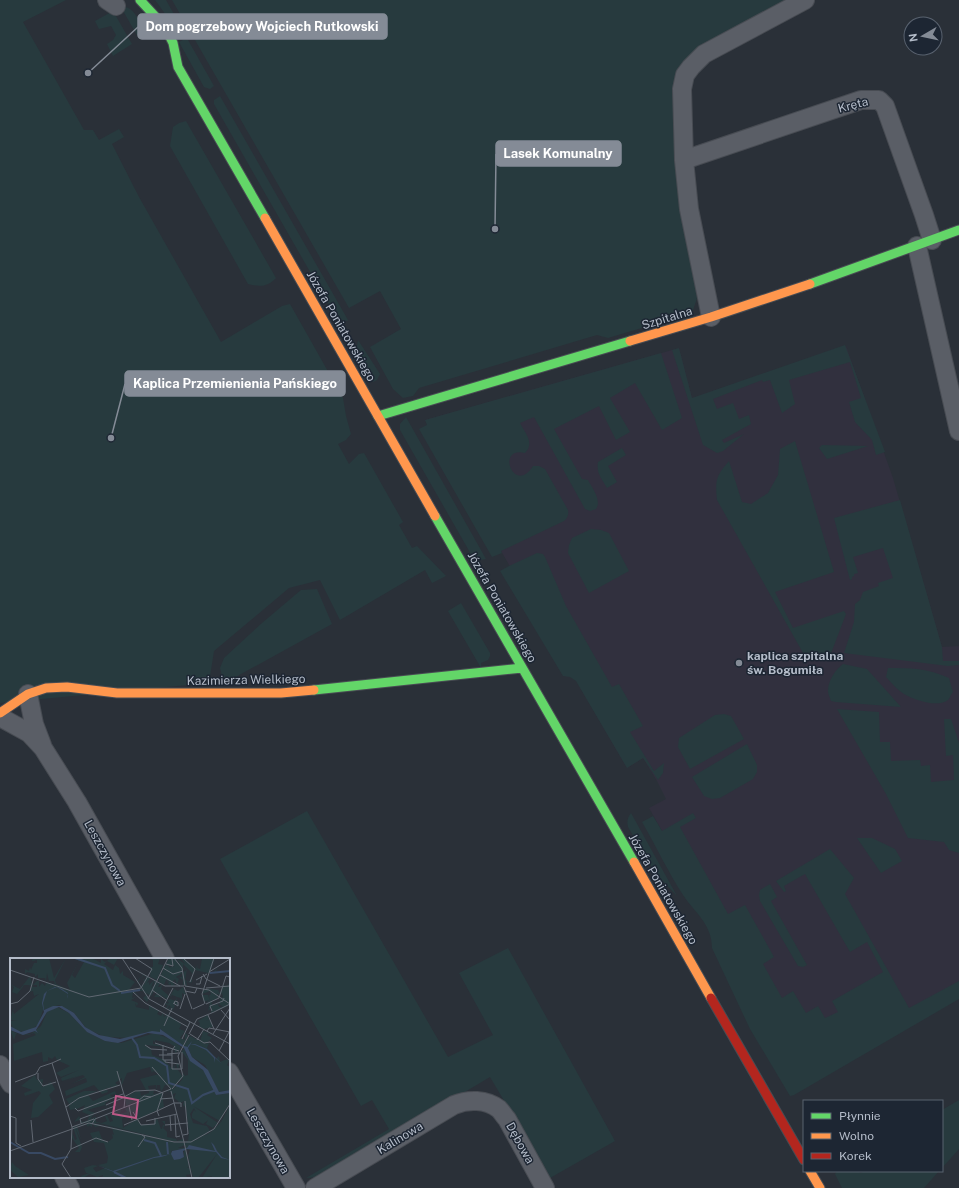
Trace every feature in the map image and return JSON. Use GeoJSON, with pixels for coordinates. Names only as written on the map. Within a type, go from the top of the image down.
{"type":"FeatureCollection","features":[{"type":"Feature","properties":{"kind":"street","name":"Józefa Poniatowskiego"},"geometry":{"type":"LineString","coordinates":[[140,0],[146,18]]}},
{"type":"Feature","properties":{"kind":"street","name":"Józefa Poniatowskiego"},"geometry":{"type":"LineString","coordinates":[[140,0],[165,27],[174,43],[178,67]]}},
{"type":"Feature","properties":{"kind":"street"},"geometry":{"type":"LineString","coordinates":[[711,317],[689,209],[684,160],[682,89],[685,75],[704,54],[804,0]]}},
{"type":"Feature","properties":{"kind":"street","name":"Józefa Poniatowskiego"},"geometry":{"type":"LineString","coordinates":[[166,56],[178,67],[803,1158]]}},
{"type":"Feature","properties":{"kind":"street","name":"Kręta"},"geometry":{"type":"LineString","coordinates":[[684,160],[862,100],[879,100],[885,106],[924,215],[924,243],[952,366],[959,430]]}},
{"type":"Feature","properties":{"kind":"street","name":"Szpitalna"},"geometry":{"type":"LineString","coordinates":[[378,416],[711,317],[851,270],[959,230]]}},
{"type":"Feature","properties":{"kind":"street","name":"Kazimierza Wielkiego"},"geometry":{"type":"LineString","coordinates":[[0,714],[28,694],[46,688],[67,686],[117,693],[281,694],[522,668]]}},
{"type":"Feature","properties":{"kind":"street","name":"Leszczynowa"},"geometry":{"type":"LineString","coordinates":[[28,694],[34,724],[43,748]]}},
{"type":"Feature","properties":{"kind":"street","name":"Leszczynowa"},"geometry":{"type":"LineString","coordinates":[[0,717],[29,733],[43,748],[77,802],[164,958]]}},
{"type":"Feature","properties":{"kind":"street"},"geometry":{"type":"LineString","coordinates":[[0,1065],[10,1082]]}},
{"type":"Feature","properties":{"kind":"street","name":"Leszczynowa"},"geometry":{"type":"LineString","coordinates":[[230,1074],[296,1188]]}},
{"type":"Feature","properties":{"kind":"street","name":"Kalinowa"},"geometry":{"type":"LineString","coordinates":[[315,1188],[454,1105],[470,1101],[479,1101],[489,1104]]}},
{"type":"Feature","properties":{"kind":"street","name":"Dębowa"},"geometry":{"type":"LineString","coordinates":[[489,1104],[499,1109],[507,1119],[545,1188]]}},
{"type":"Feature","properties":{"kind":"street"},"geometry":{"type":"LineString","coordinates":[[811,1172],[819,1186]]}},
{"type":"Feature","properties":{"kind":"street"},"geometry":{"type":"LineString","coordinates":[[65,1178],[70,1188]]}},
{"type":"Feature","properties":{"kind":"shaded area"},"geometry":{"type":"Polygon","coordinates":[[[846,346],[893,478],[942,647],[959,646],[959,996],[807,1085],[649,808],[666,799],[657,781],[643,758],[627,768],[425,420],[679,348],[692,398],[846,346]]]}},
{"type":"Feature","properties":{"kind":"green space"},"geometry":{"type":"Polygon","coordinates":[[[0,0],[66,0],[23,22],[84,130],[93,130],[99,140],[119,129],[124,137],[112,144],[139,197],[221,342],[282,306],[290,304],[343,398],[351,434],[346,440],[338,444],[349,464],[359,454],[364,453],[403,522],[399,525],[412,548],[417,546],[446,576],[432,583],[425,570],[340,620],[320,580],[289,588],[214,651],[209,683],[0,703],[0,0]]]}},
{"type":"Feature","properties":{"kind":"green space"},"geometry":{"type":"Polygon","coordinates":[[[155,0],[166,0],[175,16],[174,26],[155,0]]]}},
{"type":"Feature","properties":{"kind":"green space"},"geometry":{"type":"Polygon","coordinates":[[[172,0],[786,0],[697,48],[679,73],[678,168],[697,298],[692,313],[608,338],[597,335],[419,388],[413,396],[403,398],[393,389],[370,347],[401,329],[380,291],[349,308],[172,0]]]}},
{"type":"Feature","properties":{"kind":"green space"},"geometry":{"type":"Polygon","coordinates":[[[123,7],[134,13],[140,22],[146,38],[149,40],[138,37],[122,9],[123,7]]]}},
{"type":"Feature","properties":{"kind":"green space"},"geometry":{"type":"Polygon","coordinates":[[[113,11],[132,44],[113,56],[107,44],[113,40],[116,35],[111,26],[99,29],[95,21],[113,11]]]}},
{"type":"Feature","properties":{"kind":"green space"},"geometry":{"type":"Polygon","coordinates":[[[188,40],[214,86],[210,89],[204,87],[179,42],[188,40]]]}},
{"type":"Feature","properties":{"kind":"green space"},"geometry":{"type":"Polygon","coordinates":[[[220,96],[348,320],[347,321],[337,319],[214,104],[214,100],[220,96]]]}},
{"type":"Feature","properties":{"kind":"green space"},"geometry":{"type":"Polygon","coordinates":[[[186,121],[276,278],[267,285],[256,286],[248,284],[170,146],[173,127],[186,121]]]}},
{"type":"Feature","properties":{"kind":"green space"},"geometry":{"type":"Polygon","coordinates":[[[358,340],[380,374],[377,380],[373,382],[356,351],[358,340]]]}},
{"type":"Feature","properties":{"kind":"green space"},"geometry":{"type":"Polygon","coordinates":[[[845,345],[885,452],[876,455],[872,440],[855,422],[849,402],[861,398],[850,362],[789,380],[795,404],[782,413],[770,380],[763,382],[762,380],[713,399],[717,409],[733,403],[739,419],[749,415],[751,424],[722,440],[724,443],[744,434],[723,451],[717,453],[703,445],[672,350],[679,348],[692,398],[845,345]]]}},
{"type":"Feature","properties":{"kind":"green space"},"geometry":{"type":"Polygon","coordinates":[[[661,353],[682,418],[662,430],[635,383],[610,398],[630,432],[616,440],[599,406],[554,429],[582,479],[588,480],[594,490],[598,502],[596,509],[590,511],[585,509],[534,417],[520,423],[528,438],[529,446],[525,453],[516,453],[511,456],[509,462],[511,468],[514,473],[520,476],[526,474],[533,466],[539,466],[545,469],[568,510],[568,515],[564,521],[501,551],[502,553],[492,557],[419,429],[427,425],[425,420],[661,353]]]}},
{"type":"Feature","properties":{"kind":"green space"},"geometry":{"type":"Polygon","coordinates":[[[406,417],[486,559],[480,560],[472,556],[400,430],[400,424],[406,417]]]}},
{"type":"Feature","properties":{"kind":"green space"},"geometry":{"type":"Polygon","coordinates":[[[795,441],[834,572],[775,592],[793,628],[844,611],[846,614],[830,656],[822,660],[810,658],[803,653],[717,500],[717,479],[729,461],[742,502],[751,504],[768,493],[778,475],[780,449],[795,441]]]}},
{"type":"Feature","properties":{"kind":"green space"},"geometry":{"type":"Polygon","coordinates":[[[822,445],[868,446],[827,459],[819,448],[822,445]]]}},
{"type":"Feature","properties":{"kind":"green space"},"geometry":{"type":"Polygon","coordinates":[[[622,448],[626,455],[608,466],[617,482],[607,488],[601,479],[598,462],[622,448]]]}},
{"type":"Feature","properties":{"kind":"green space"},"geometry":{"type":"Polygon","coordinates":[[[900,500],[942,647],[943,661],[959,661],[959,665],[948,666],[844,653],[854,622],[855,604],[860,600],[863,592],[879,586],[878,583],[893,578],[883,548],[853,557],[858,573],[854,574],[850,580],[834,518],[900,500]]]}},
{"type":"Feature","properties":{"kind":"green space"},"geometry":{"type":"Polygon","coordinates":[[[591,529],[609,533],[629,571],[589,593],[568,553],[572,538],[591,529]]]}},
{"type":"Feature","properties":{"kind":"green space"},"geometry":{"type":"Polygon","coordinates":[[[537,553],[543,554],[545,557],[566,606],[612,687],[619,684],[643,726],[630,732],[654,771],[664,763],[663,773],[658,780],[643,758],[627,768],[576,681],[570,677],[563,676],[500,571],[537,553]]]}},
{"type":"Feature","properties":{"kind":"green space"},"geometry":{"type":"Polygon","coordinates":[[[317,589],[332,624],[232,679],[232,685],[223,680],[220,668],[224,658],[301,590],[317,589]]]}},
{"type":"Feature","properties":{"kind":"green space"},"geometry":{"type":"Polygon","coordinates":[[[461,603],[490,653],[488,660],[481,663],[481,668],[448,611],[461,603]]]}},
{"type":"Feature","properties":{"kind":"green space"},"geometry":{"type":"Polygon","coordinates":[[[843,664],[867,669],[901,707],[831,701],[828,692],[829,683],[837,669],[843,664]]]}},
{"type":"Feature","properties":{"kind":"green space"},"geometry":{"type":"Polygon","coordinates":[[[888,668],[919,669],[933,672],[949,678],[953,692],[948,700],[944,702],[932,703],[914,699],[901,692],[886,677],[888,668]]]}},
{"type":"Feature","properties":{"kind":"green space"},"geometry":{"type":"Polygon","coordinates":[[[837,709],[879,712],[880,742],[890,742],[891,761],[920,760],[921,766],[930,765],[931,782],[954,780],[953,755],[946,756],[944,719],[951,719],[959,743],[959,853],[949,850],[944,842],[908,838],[886,794],[837,709]]]}},
{"type":"Feature","properties":{"kind":"green space"},"geometry":{"type":"Polygon","coordinates":[[[724,714],[731,716],[744,739],[690,769],[678,747],[679,738],[715,715],[724,714]]]}},
{"type":"Feature","properties":{"kind":"green space"},"geometry":{"type":"Polygon","coordinates":[[[747,744],[757,765],[757,772],[753,779],[720,798],[712,799],[704,796],[692,777],[747,744]]]}},
{"type":"Feature","properties":{"kind":"green space"},"geometry":{"type":"Polygon","coordinates":[[[307,811],[448,1057],[493,1035],[459,973],[508,948],[615,1141],[550,1178],[490,1077],[349,1161],[318,1177],[306,1178],[389,1129],[372,1100],[361,1106],[220,859],[307,811]]]}},
{"type":"Feature","properties":{"kind":"green space"},"geometry":{"type":"Polygon","coordinates":[[[631,813],[677,896],[655,873],[628,827],[627,823],[631,813]]]}},
{"type":"Feature","properties":{"kind":"green space"},"geometry":{"type":"Polygon","coordinates":[[[693,813],[696,818],[680,827],[728,914],[745,905],[774,957],[763,964],[782,998],[793,991],[806,1013],[818,1006],[825,1018],[838,1012],[832,1001],[883,972],[867,942],[850,952],[805,874],[784,886],[786,891],[784,892],[776,881],[830,849],[854,878],[845,894],[909,1008],[959,981],[959,999],[790,1096],[750,1029],[712,948],[706,925],[683,895],[642,822],[653,816],[662,831],[693,813]]]}},
{"type":"Feature","properties":{"kind":"green space"},"geometry":{"type":"Polygon","coordinates":[[[857,838],[872,838],[895,849],[902,861],[881,873],[857,838]]]}},
{"type":"Feature","properties":{"kind":"green space"},"geometry":{"type":"Polygon","coordinates":[[[770,884],[777,897],[771,901],[807,965],[803,967],[798,966],[760,901],[760,890],[770,884]]]}},
{"type":"Feature","properties":{"kind":"green space"},"geometry":{"type":"Polygon","coordinates":[[[959,1100],[959,1149],[943,1167],[943,1109],[959,1100]]]}},
{"type":"Feature","properties":{"kind":"green space"},"geometry":{"type":"Polygon","coordinates":[[[836,1172],[938,1172],[924,1188],[842,1188],[835,1174],[836,1172]]]}},
{"type":"Feature","properties":{"kind":"traffic: fast"},"geometry":{"type":"LineString","coordinates":[[140,0],[165,27],[173,43],[178,67],[265,218]]}},
{"type":"Feature","properties":{"kind":"traffic: fast"},"geometry":{"type":"LineString","coordinates":[[810,284],[959,230]]}},
{"type":"Feature","properties":{"kind":"traffic: fast"},"geometry":{"type":"LineString","coordinates":[[378,416],[630,341]]}},
{"type":"Feature","properties":{"kind":"traffic: fast"},"geometry":{"type":"LineString","coordinates":[[435,516],[634,862]]}},
{"type":"Feature","properties":{"kind":"traffic: fast"},"geometry":{"type":"LineString","coordinates":[[314,690],[522,668]]}},
{"type":"Feature","properties":{"kind":"traffic: slow"},"geometry":{"type":"LineString","coordinates":[[265,218],[435,516]]}},
{"type":"Feature","properties":{"kind":"traffic: slow"},"geometry":{"type":"LineString","coordinates":[[630,341],[711,317],[810,284]]}},
{"type":"Feature","properties":{"kind":"traffic: slow"},"geometry":{"type":"LineString","coordinates":[[0,713],[28,694],[46,688],[67,687],[117,693],[281,693],[314,690]]}},
{"type":"Feature","properties":{"kind":"traffic: slow"},"geometry":{"type":"LineString","coordinates":[[634,862],[711,998]]}},
{"type":"Feature","properties":{"kind":"traffic: slow"},"geometry":{"type":"LineString","coordinates":[[811,1172],[820,1188]]}},
{"type":"Feature","properties":{"kind":"traffic: jam"},"geometry":{"type":"LineString","coordinates":[[711,998],[803,1158]]}},
{"type":"Feature","properties":{"kind":"place","name":"Dom pogrzebowy Wojciech Rutkowski"},"geometry":{"type":"Point","coordinates":[88,73]}},
{"type":"Feature","properties":{"kind":"place","name":"Lasek Komunalny"},"geometry":{"type":"Point","coordinates":[495,229]}},
{"type":"Feature","properties":{"kind":"place","name":"Kaplica Przemienienia Pańskiego"},"geometry":{"type":"Point","coordinates":[111,438]}},
{"type":"Feature","properties":{"kind":"place","name":"kaplica szpitalna św. Bogumiła"},"geometry":{"type":"Point","coordinates":[739,663]}}]}
